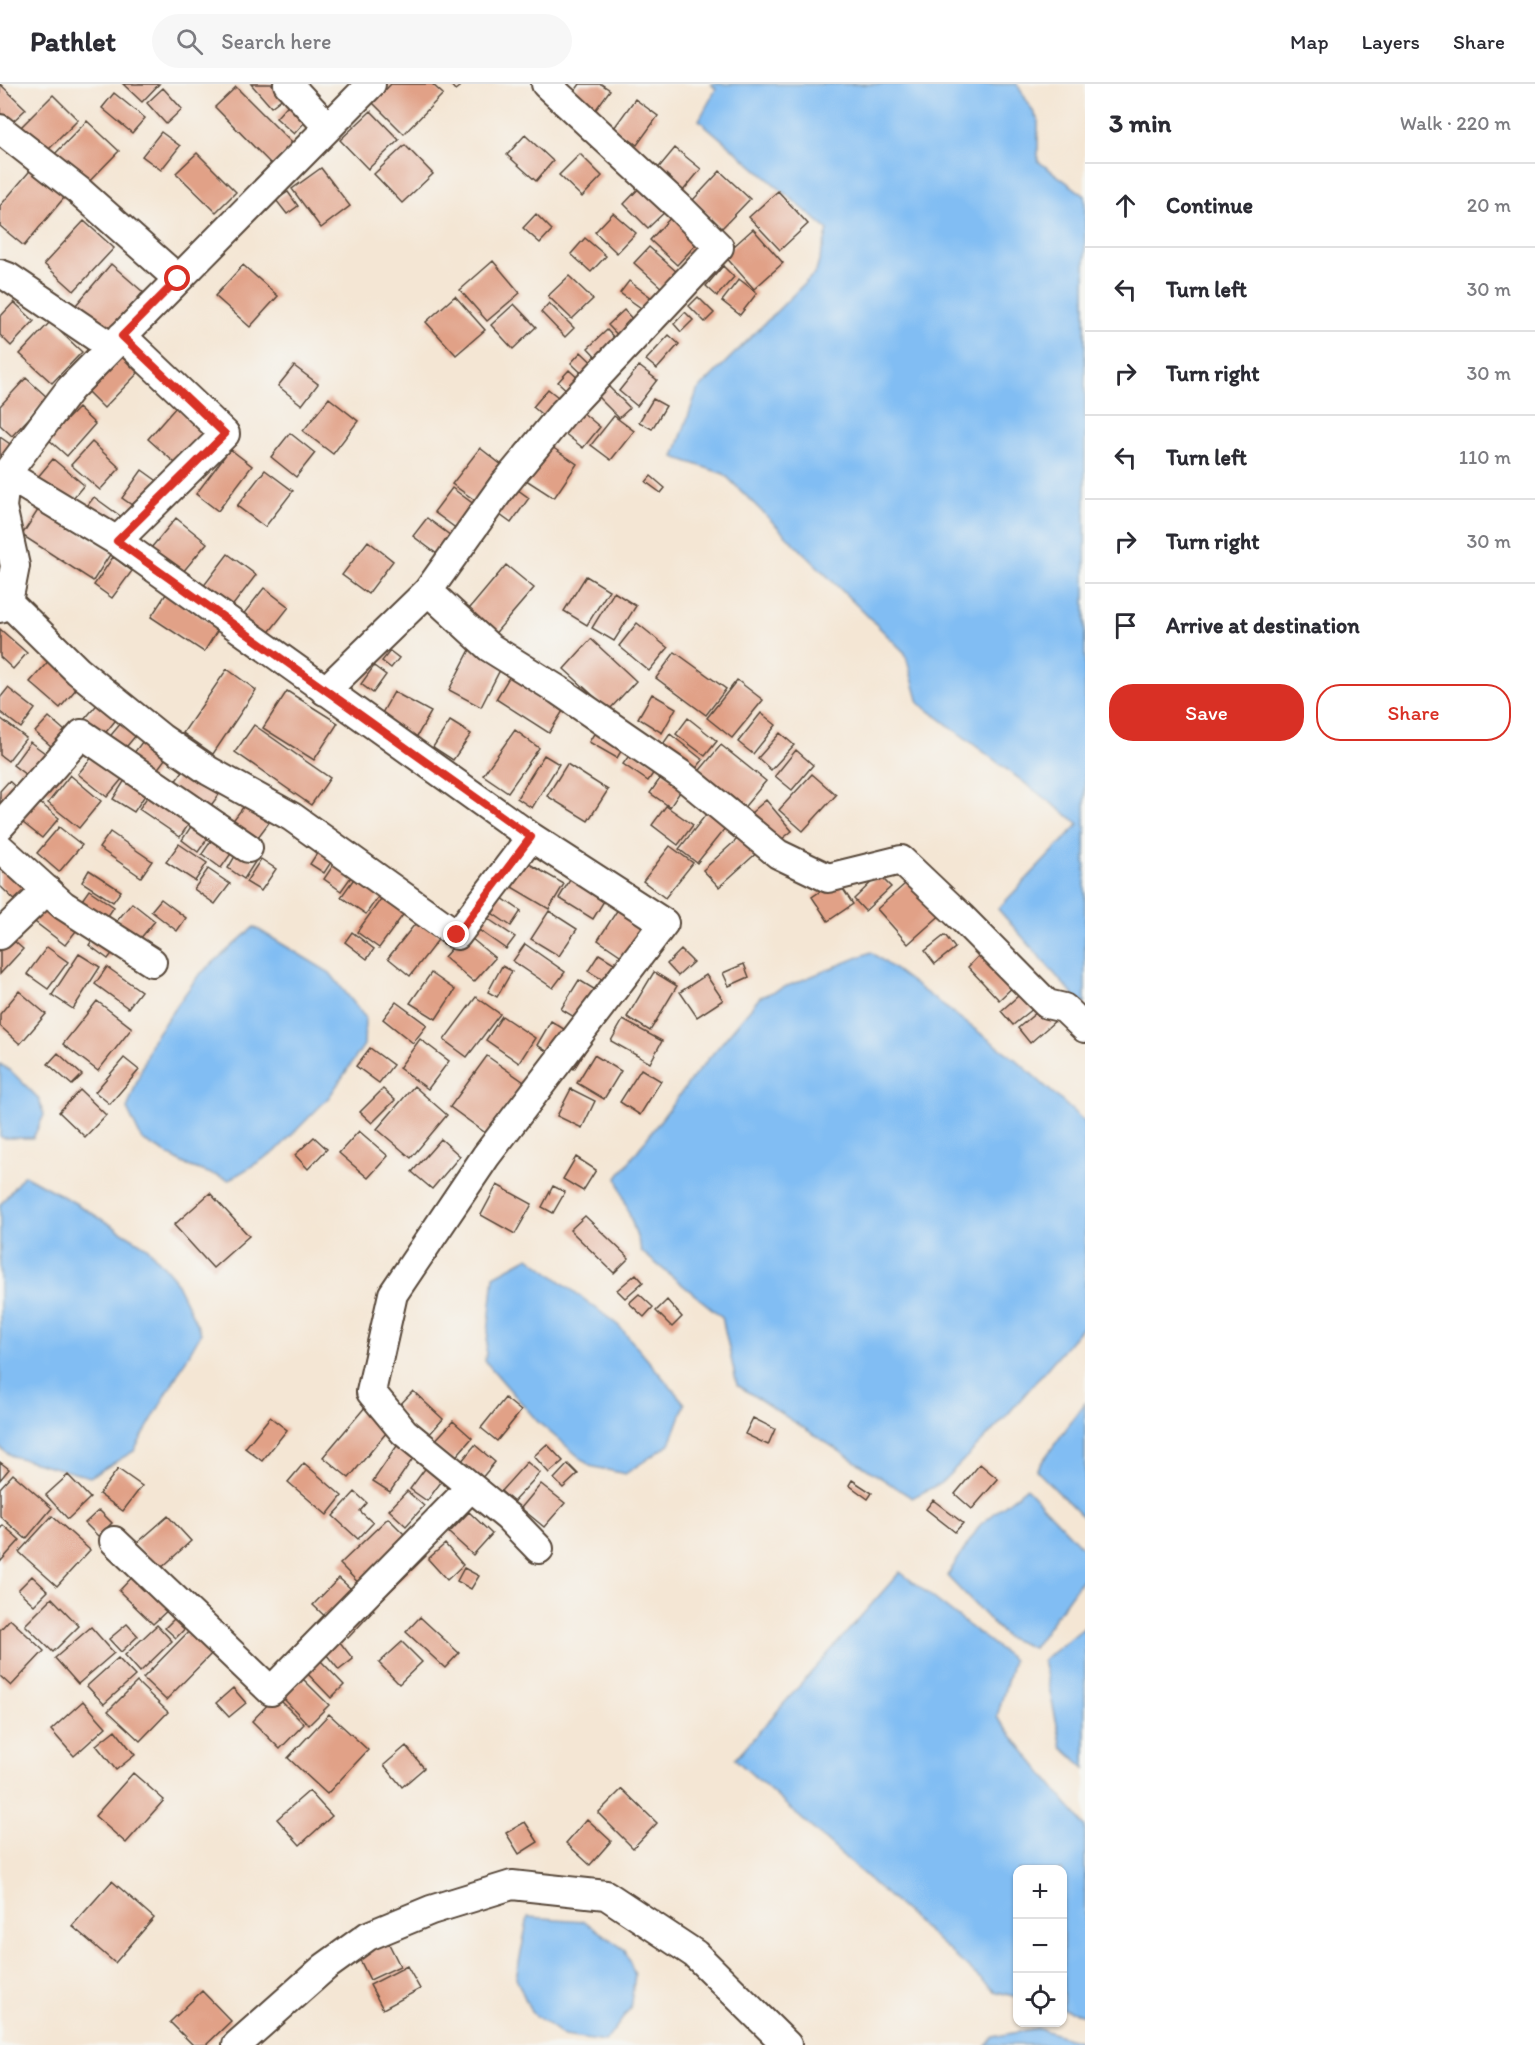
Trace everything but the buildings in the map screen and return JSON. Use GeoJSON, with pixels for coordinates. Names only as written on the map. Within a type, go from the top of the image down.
{"type":"FeatureCollection","features":[{"type":"Feature","properties":{"kind":"street"},"geometry":{"type":"LineString","coordinates":[[288,84],[328,128]]}},
{"type":"Feature","properties":{"kind":"street"},"geometry":{"type":"LineString","coordinates":[[371,84],[70,389],[6,474],[2,507],[15,566],[4,605],[78,671],[161,738],[209,771],[292,817],[457,935],[531,837]]}},
{"type":"Feature","properties":{"kind":"street"},"geometry":{"type":"LineString","coordinates":[[325,691],[428,591],[502,487],[562,413],[719,247],[546,84]]}},
{"type":"Feature","properties":{"kind":"street"},"geometry":{"type":"LineString","coordinates":[[0,129],[78,190],[178,279]]}},
{"type":"Feature","properties":{"kind":"street"},"geometry":{"type":"LineString","coordinates":[[0,274],[116,341],[225,434],[117,541]]}},
{"type":"Feature","properties":{"kind":"street"},"geometry":{"type":"LineString","coordinates":[[6,474],[117,541],[531,837],[664,923],[486,1156],[393,1294],[371,1392],[404,1432],[508,1517],[538,1549]]}},
{"type":"Feature","properties":{"kind":"street"},"geometry":{"type":"LineString","coordinates":[[428,591],[489,646],[558,690],[683,776],[778,854],[828,878],[901,861],[961,917],[1047,1004],[1064,1008],[1085,1028]]}},
{"type":"Feature","properties":{"kind":"street"},"geometry":{"type":"LineString","coordinates":[[0,826],[82,734],[248,848]]}},
{"type":"Feature","properties":{"kind":"street"},"geometry":{"type":"LineString","coordinates":[[0,848],[63,905],[152,962]]}},
{"type":"Feature","properties":{"kind":"street"},"geometry":{"type":"LineString","coordinates":[[0,935],[47,890]]}},
{"type":"Feature","properties":{"kind":"street"},"geometry":{"type":"LineString","coordinates":[[114,1541],[271,1691],[471,1487]]}},
{"type":"Feature","properties":{"kind":"street"},"geometry":{"type":"LineString","coordinates":[[237,2045],[325,1967],[368,1936],[431,1910],[512,1886],[606,1895],[694,1954],[787,2045]]}},
{"type":"Feature","properties":{"kind":"water"},"geometry":{"type":"Polygon","coordinates":[[[711,84],[1017,84],[1038,120],[1038,161],[1085,196],[1085,1003],[1080,1003],[998,909],[1079,824],[919,703],[905,653],[724,474],[674,457],[697,391],[816,272],[828,230],[699,120],[716,89],[711,84]]]}},
{"type":"Feature","properties":{"kind":"water"},"geometry":{"type":"Polygon","coordinates":[[[254,927],[330,973],[365,1017],[364,1045],[329,1097],[275,1152],[229,1180],[188,1166],[142,1140],[127,1109],[152,1040],[198,976],[254,927]]]}},
{"type":"Feature","properties":{"kind":"water"},"geometry":{"type":"Polygon","coordinates":[[[871,952],[1015,1059],[1085,1122],[1085,1324],[1002,1421],[941,1483],[912,1498],[737,1385],[722,1317],[642,1252],[617,1178],[690,1081],[760,997],[871,952]]]}},
{"type":"Feature","properties":{"kind":"water"},"geometry":{"type":"Polygon","coordinates":[[[0,1064],[11,1071],[38,1098],[44,1115],[33,1138],[3,1138],[0,1136],[0,1064]]]}},
{"type":"Feature","properties":{"kind":"water"},"geometry":{"type":"Polygon","coordinates":[[[24,1175],[147,1247],[174,1278],[201,1333],[134,1451],[90,1477],[12,1456],[0,1448],[0,1205],[24,1175]]]}},
{"type":"Feature","properties":{"kind":"water"},"geometry":{"type":"Polygon","coordinates":[[[529,1257],[619,1326],[685,1404],[670,1444],[625,1474],[590,1466],[538,1422],[485,1361],[494,1276],[529,1257]]]}},
{"type":"Feature","properties":{"kind":"water"},"geometry":{"type":"Polygon","coordinates":[[[1085,1403],[1085,1519],[1036,1470],[1085,1403]]]}},
{"type":"Feature","properties":{"kind":"water"},"geometry":{"type":"Polygon","coordinates":[[[1026,1488],[1085,1550],[1085,1575],[1033,1648],[1006,1637],[947,1576],[980,1525],[1026,1488]]]}},
{"type":"Feature","properties":{"kind":"water"},"geometry":{"type":"Polygon","coordinates":[[[900,1572],[1013,1660],[997,1717],[1085,1826],[1085,2015],[1067,2010],[1067,1865],[1013,1865],[1013,1996],[994,1991],[735,1759],[900,1572]]]}},
{"type":"Feature","properties":{"kind":"water"},"geometry":{"type":"Polygon","coordinates":[[[1085,1627],[1085,1768],[1062,1747],[1043,1660],[1085,1627]]]}},
{"type":"Feature","properties":{"kind":"water"},"geometry":{"type":"Polygon","coordinates":[[[528,1917],[584,1921],[625,1950],[635,1975],[630,2009],[605,2042],[564,2036],[531,2012],[516,1978],[528,1917]]]}},
{"type":"Feature","properties":{"kind":"water"},"geometry":{"type":"Polygon","coordinates":[[[1037,2028],[1078,2041],[1082,2045],[986,2045],[993,2037],[1037,2028]]]}},
{"type":"Feature","properties":{"kind":"route"},"geometry":{"type":"LineString","coordinates":[[178,279],[122,336],[225,434],[117,541],[531,837],[457,935]]}}]}
